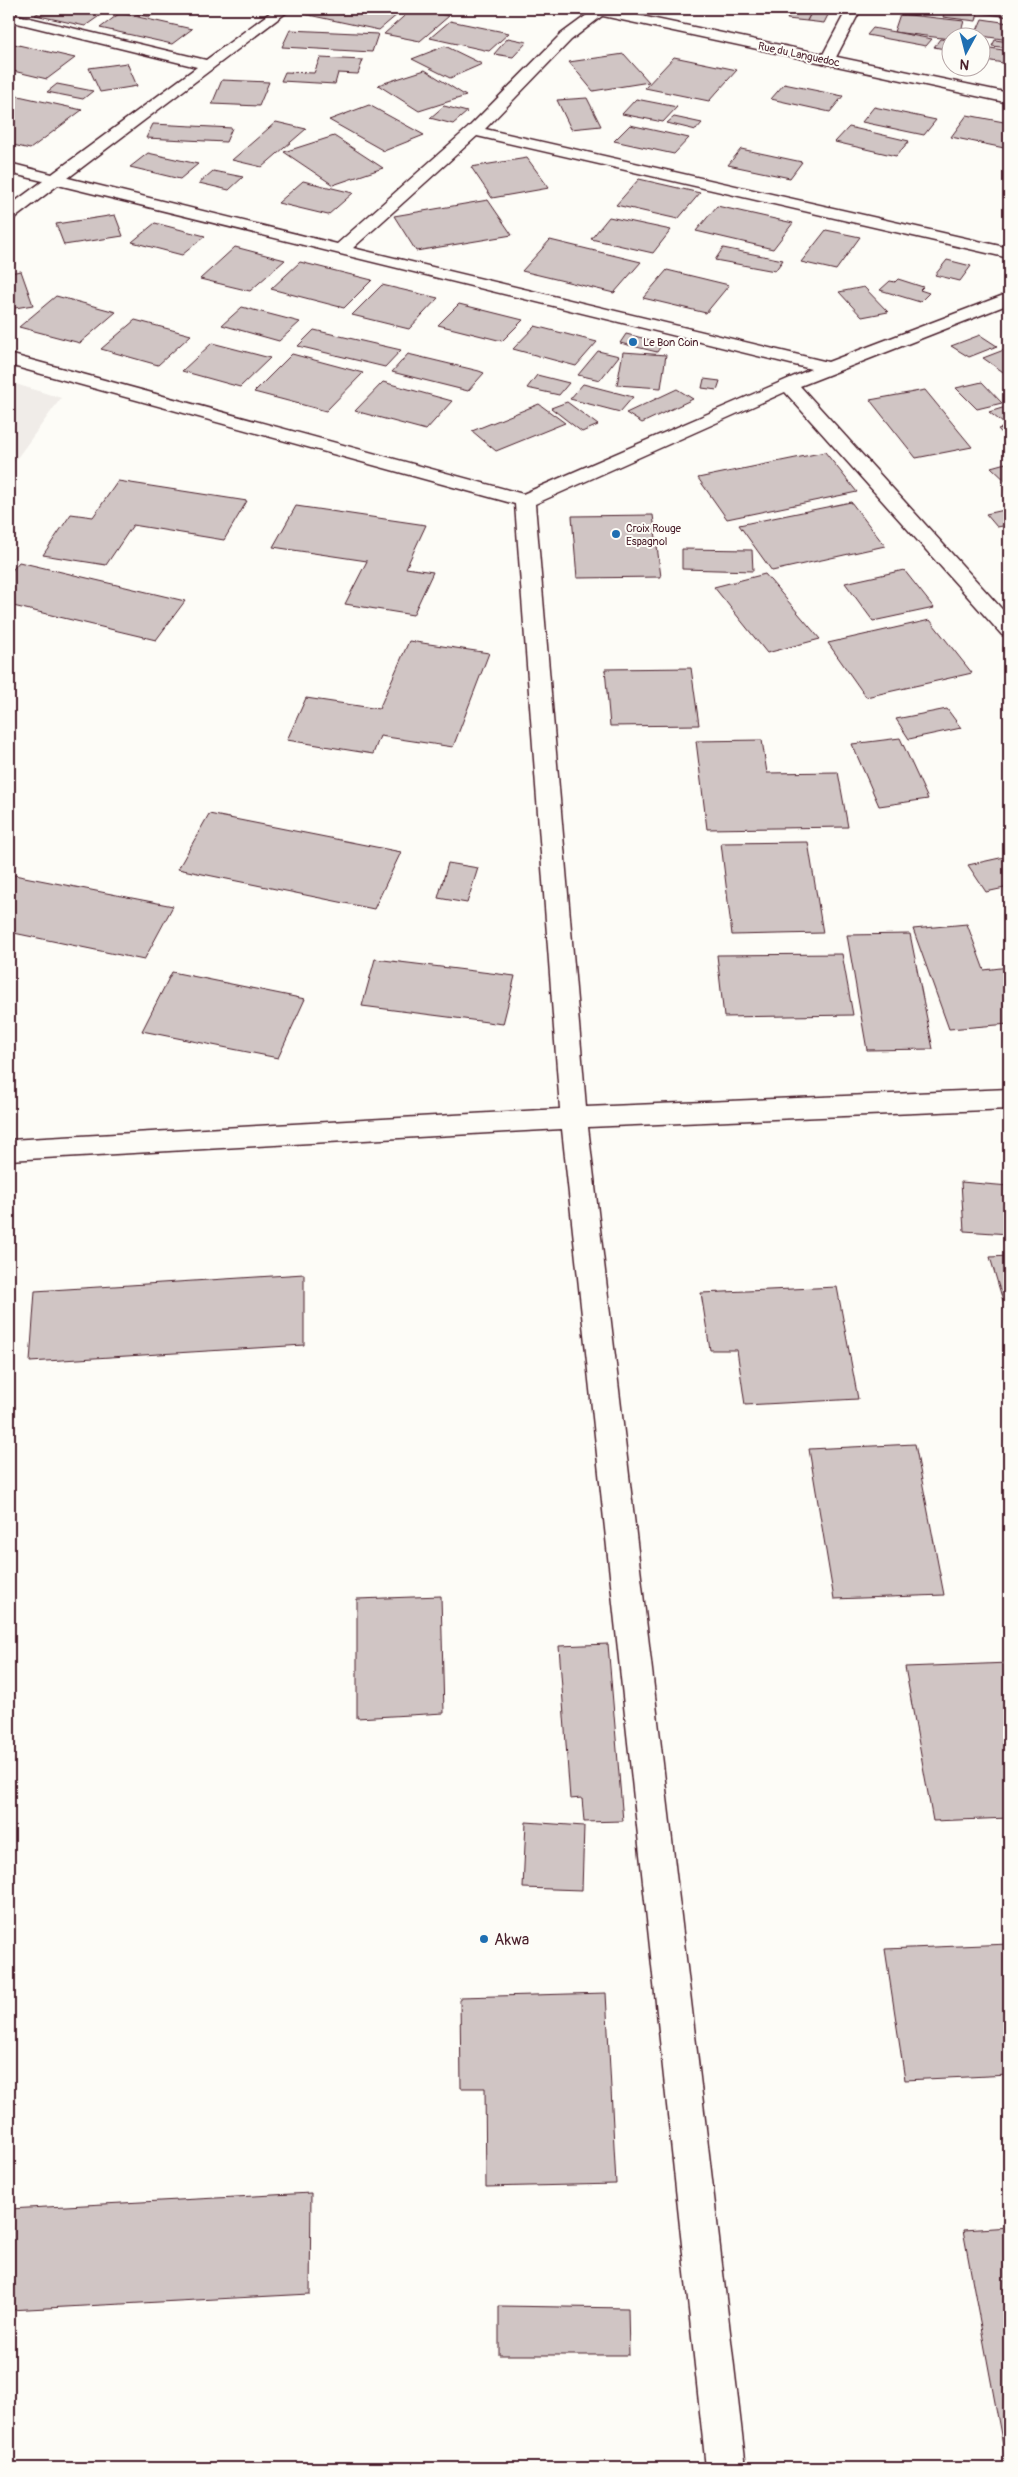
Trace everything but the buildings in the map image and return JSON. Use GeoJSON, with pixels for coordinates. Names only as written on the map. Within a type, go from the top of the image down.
{"type":"FeatureCollection","features":[{"type":"Feature","properties":{"kind":"street"},"geometry":{"type":"LineString","coordinates":[[9,214],[284,9]]}},
{"type":"Feature","properties":{"kind":"street"},"geometry":{"type":"LineString","coordinates":[[828,60],[854,9]]}},
{"type":"Feature","properties":{"kind":"street"},"geometry":{"type":"LineString","coordinates":[[340,250],[474,132],[566,37],[599,10]]}},
{"type":"Feature","properties":{"kind":"street","name":"Rue du Languedoc"},"geometry":{"type":"LineString","coordinates":[[599,10],[1009,98]]}},
{"type":"Feature","properties":{"kind":"street"},"geometry":{"type":"LineString","coordinates":[[9,18],[209,65]]}},
{"type":"Feature","properties":{"kind":"street"},"geometry":{"type":"LineString","coordinates":[[474,132],[1009,253]]}},
{"type":"Feature","properties":{"kind":"street"},"geometry":{"type":"LineString","coordinates":[[9,168],[683,334],[831,368]]}},
{"type":"Feature","properties":{"kind":"street"},"geometry":{"type":"LineString","coordinates":[[9,359],[525,501],[788,384],[1009,298]]}},
{"type":"Feature","properties":{"kind":"street"},"geometry":{"type":"LineString","coordinates":[[788,384],[1009,630]]}},
{"type":"Feature","properties":{"kind":"street"},"geometry":{"type":"LineString","coordinates":[[525,501],[574,1118],[726,2468]]}},
{"type":"Feature","properties":{"kind":"street"},"geometry":{"type":"LineString","coordinates":[[9,1150],[574,1118],[1009,1099]]}},
{"type":"Feature","properties":{"kind":"shaded area"},"geometry":{"type":"Polygon","coordinates":[[[9,382],[61,398],[9,469],[9,382]]]}},
{"type":"Feature","properties":{"kind":"place","name":"Le Bon Coin"},"geometry":{"type":"Point","coordinates":[633,342]}},
{"type":"Feature","properties":{"kind":"place","name":"Croix Rouge Espagnol"},"geometry":{"type":"Point","coordinates":[616,534]}},
{"type":"Feature","properties":{"kind":"place","name":"Akwa"},"geometry":{"type":"Point","coordinates":[484,1939]}}]}
